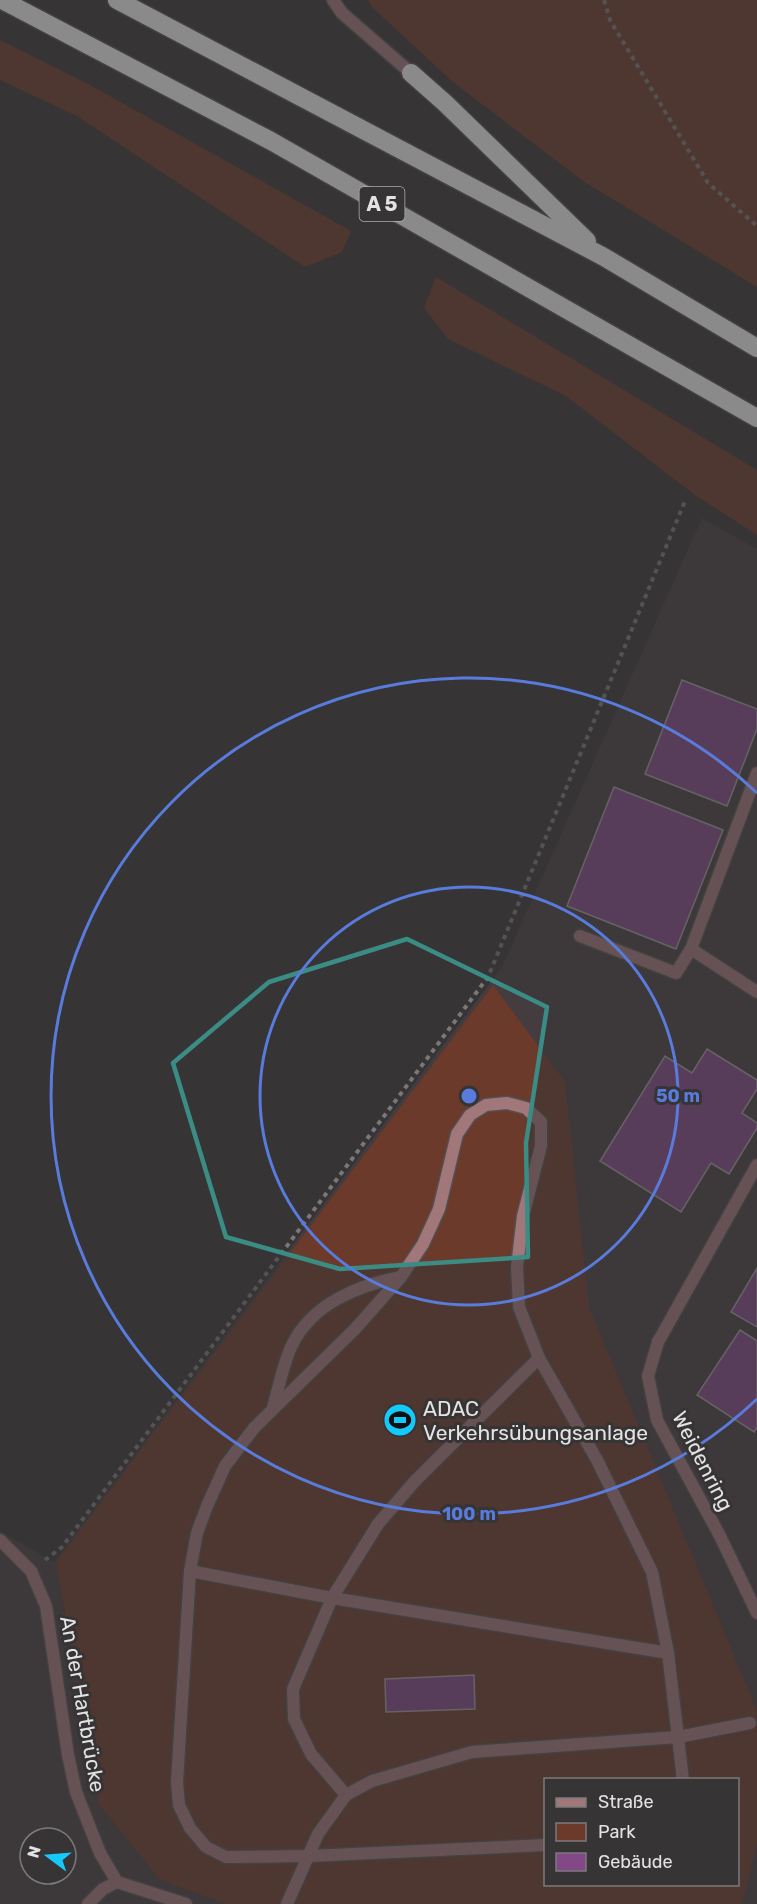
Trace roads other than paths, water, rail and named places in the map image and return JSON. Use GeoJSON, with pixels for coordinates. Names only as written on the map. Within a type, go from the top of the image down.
{"type":"FeatureCollection","features":[{"type":"Feature","properties":{"kind":"highway","name":"A 5"},"geometry":{"type":"LineString","coordinates":[[2,0],[271,141],[757,418]]}},
{"type":"Feature","properties":{"kind":"highway"},"geometry":{"type":"LineString","coordinates":[[117,0],[604,257],[757,348]]}},
{"type":"Feature","properties":{"kind":"highway"},"geometry":{"type":"LineString","coordinates":[[411,73],[604,257]]}},
{"type":"Feature","properties":{"kind":"street"},"geometry":{"type":"LineString","coordinates":[[322,0],[342,13],[411,73]]}},
{"type":"Feature","properties":{"kind":"street"},"geometry":{"type":"LineString","coordinates":[[333,0],[342,13]]}},
{"type":"Feature","properties":{"kind":"street"},"geometry":{"type":"LineString","coordinates":[[580,936],[676,974],[691,949],[757,773]]}},
{"type":"Feature","properties":{"kind":"street"},"geometry":{"type":"LineString","coordinates":[[691,949],[757,992]]}},
{"type":"Feature","properties":{"kind":"street"},"geometry":{"type":"LineString","coordinates":[[544,1845],[309,1856],[226,1857],[206,1847],[190,1828],[179,1805],[177,1782],[190,1571],[200,1524],[225,1466],[254,1428],[355,1329],[401,1277],[423,1244],[439,1209],[457,1134],[470,1115],[486,1105],[507,1103],[526,1108],[540,1122],[542,1146],[523,1216],[517,1267],[519,1307],[539,1358],[597,1460],[652,1572],[668,1653],[683,1778]]}},
{"type":"Feature","properties":{"kind":"street","name":"Weidenring"},"geometry":{"type":"LineString","coordinates":[[757,1165],[657,1342],[648,1376],[657,1420],[720,1536],[757,1613]]}},
{"type":"Feature","properties":{"kind":"street"},"geometry":{"type":"LineString","coordinates":[[273,1409],[292,1346],[310,1317],[345,1294],[377,1281],[401,1277]]}},
{"type":"Feature","properties":{"kind":"street"},"geometry":{"type":"LineString","coordinates":[[346,1795],[311,1754],[294,1719],[293,1689],[332,1598],[378,1524],[415,1481],[539,1358]]}},
{"type":"Feature","properties":{"kind":"street","name":"An der Hartbrücke"},"geometry":{"type":"LineString","coordinates":[[0,1540],[31,1571],[46,1606],[68,1755],[76,1792],[100,1853],[117,1882]]}},
{"type":"Feature","properties":{"kind":"street"},"geometry":{"type":"LineString","coordinates":[[190,1571],[332,1598],[668,1653]]}},
{"type":"Feature","properties":{"kind":"street"},"geometry":{"type":"LineString","coordinates":[[286,1904],[318,1834],[346,1795],[372,1781],[472,1752],[678,1737],[750,1723]]}},
{"type":"Feature","properties":{"kind":"street"},"geometry":{"type":"LineString","coordinates":[[88,1904],[103,1889],[117,1882],[186,1904]]}},
{"type":"Feature","properties":{"kind":"place","name":"ADAC Verkehrsübungsanlage"},"geometry":{"type":"Point","coordinates":[400,1420]}}]}
